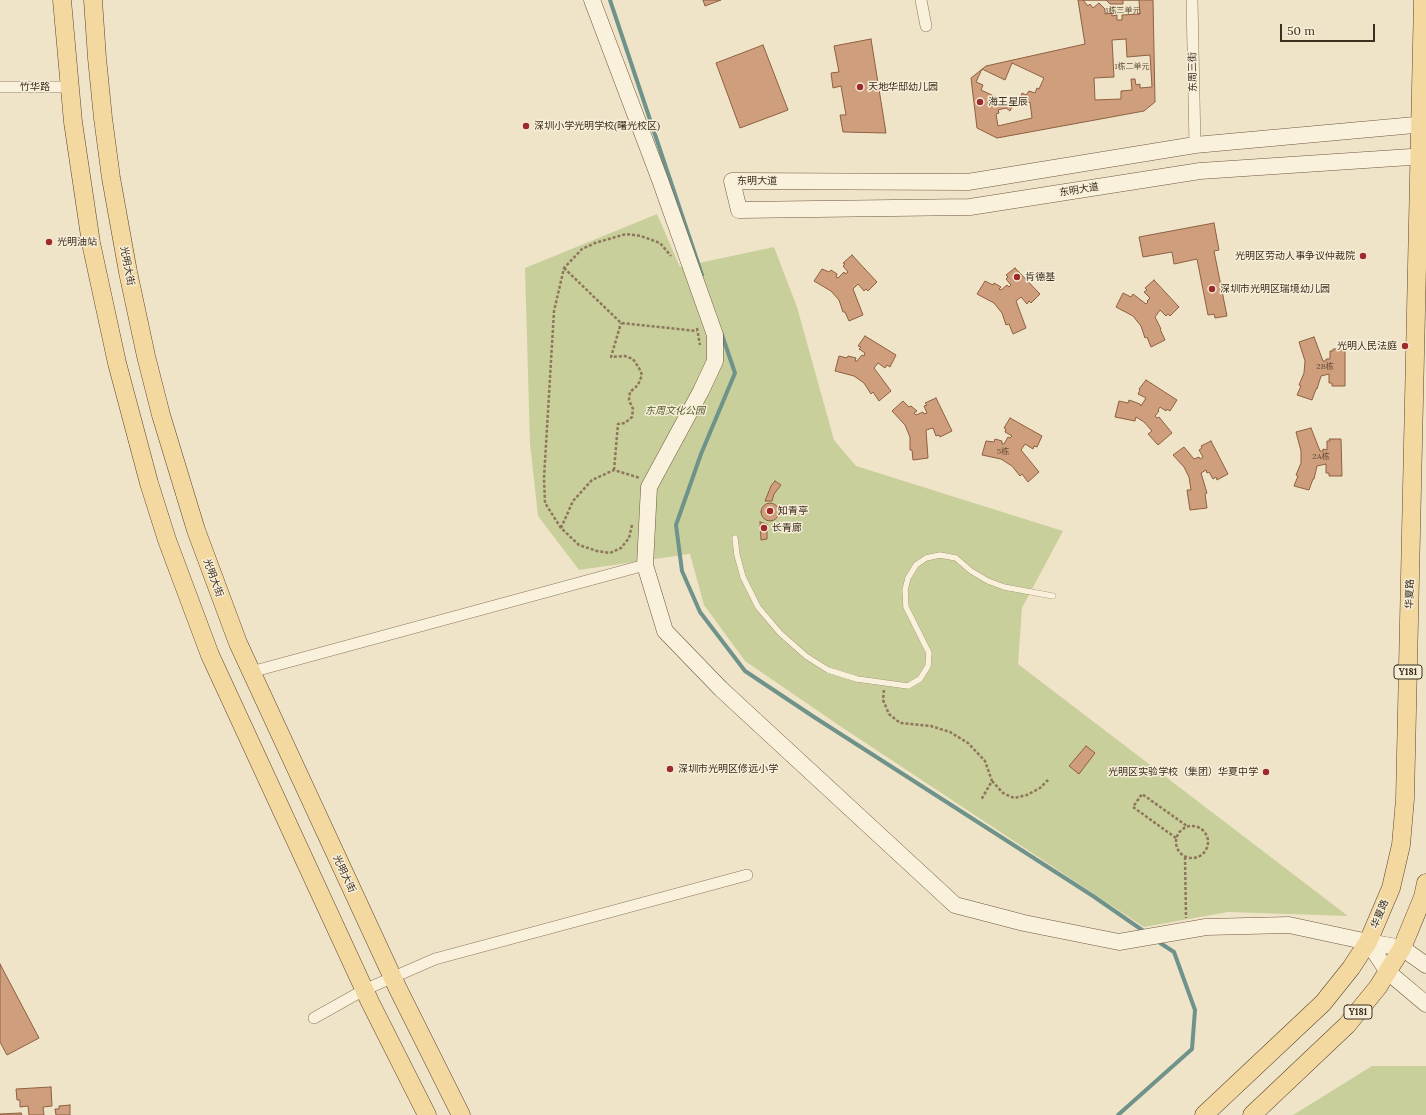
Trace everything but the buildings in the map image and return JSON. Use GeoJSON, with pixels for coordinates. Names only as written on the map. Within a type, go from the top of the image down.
{"type":"FeatureCollection","features":[{"type":"Feature","properties":{"kind":"main road"},"geometry":{"type":"LineString","coordinates":[[62,0],[81,183],[91,243],[105,310],[132,423],[168,540],[210,655],[364,990],[427,1115]]}},
{"type":"Feature","properties":{"kind":"main road","name":"光明大街"},"geometry":{"type":"LineString","coordinates":[[93,0],[97,58],[111,178],[126,266],[146,356],[178,473],[196,530],[238,644],[392,977],[461,1115]]}},
{"type":"Feature","properties":{"kind":"main road","name":"华夏路"},"geometry":{"type":"LineString","coordinates":[[1204,1115],[1323,1003],[1351,968],[1368,942],[1391,888],[1401,846],[1405,799],[1423,156],[1423,0]]}},
{"type":"Feature","properties":{"kind":"main road","name":"Y181"},"geometry":{"type":"LineString","coordinates":[[1252,1115],[1347,1026],[1378,988],[1402,948],[1423,897],[1426,883]]}},
{"type":"Feature","properties":{"kind":"street"},"geometry":{"type":"LineString","coordinates":[[592,0],[660,180],[715,335],[715,361],[701,392],[643,479],[649,487],[645,565],[665,631],[721,689],[954,905],[1024,923],[1119,942],[1206,927],[1289,925],[1402,948],[1426,965]]}},
{"type":"Feature","properties":{"kind":"street"},"geometry":{"type":"LineString","coordinates":[[921,0],[926,26]]}},
{"type":"Feature","properties":{"kind":"street","name":"东周三街"},"geometry":{"type":"LineString","coordinates":[[1192,0],[1195,145]]}},
{"type":"Feature","properties":{"kind":"street","name":"竹华路"},"geometry":{"type":"LineString","coordinates":[[0,87],[70,87]]}},
{"type":"Feature","properties":{"kind":"street","name":"东明大道"},"geometry":{"type":"LineString","coordinates":[[1423,125],[1195,145],[968,182],[732,180],[739,210],[970,206],[1200,170],[1423,156]]}},
{"type":"Feature","properties":{"kind":"street"},"geometry":{"type":"LineString","coordinates":[[251,672],[645,565]]}},
{"type":"Feature","properties":{"kind":"street"},"geometry":{"type":"LineString","coordinates":[[314,1018],[364,990],[435,959],[747,875]]}},
{"type":"Feature","properties":{"kind":"street"},"geometry":{"type":"LineString","coordinates":[[1368,942],[1388,972],[1426,1004]]}},
{"type":"Feature","properties":{"kind":"lane"},"geometry":{"type":"LineString","coordinates":[[735,538],[743,578],[758,607],[780,633],[806,656],[828,670],[857,679],[908,686],[920,679],[928,666],[929,653],[906,607],[905,590],[908,578],[912,571],[916,565],[926,558],[940,555],[956,558],[971,571],[988,581],[1004,587],[1053,596]]}},
{"type":"Feature","properties":{"kind":"path"},"geometry":{"type":"LineString","coordinates":[[633,519],[629,538],[621,548],[610,553],[597,551],[579,545],[561,528],[545,504],[544,478],[554,311],[564,268],[582,249],[595,243],[626,234],[642,236],[660,243],[672,258]]}},
{"type":"Feature","properties":{"kind":"path"},"geometry":{"type":"LineString","coordinates":[[564,268],[621,323],[697,331]]}},
{"type":"Feature","properties":{"kind":"path"},"geometry":{"type":"LineString","coordinates":[[614,470],[618,424],[625,423],[632,417],[633,409],[629,400],[630,392],[638,384],[642,375],[633,359],[625,356],[611,357],[621,323]]}},
{"type":"Feature","properties":{"kind":"path"},"geometry":{"type":"LineString","coordinates":[[696,325],[700,346]]}},
{"type":"Feature","properties":{"kind":"path"},"geometry":{"type":"LineString","coordinates":[[561,528],[573,500],[592,480],[614,470],[643,479]]}},
{"type":"Feature","properties":{"kind":"path"},"geometry":{"type":"LineString","coordinates":[[885,684],[883,700],[889,714],[900,723],[931,726],[950,732],[968,743],[986,761],[992,782],[1002,793],[1014,798],[1028,795],[1040,788],[1049,779]]}},
{"type":"Feature","properties":{"kind":"path"},"geometry":{"type":"LineString","coordinates":[[981,800],[992,782]]}},
{"type":"Feature","properties":{"kind":"path"},"geometry":{"type":"LineString","coordinates":[[1176,838],[1133,806],[1142,794],[1187,826],[1193,826],[1202,830],[1206,834],[1208,844],[1207,849],[1200,856],[1195,858],[1185,857],[1177,849],[1176,838],[1178,833],[1187,826]]}},
{"type":"Feature","properties":{"kind":"path"},"geometry":{"type":"LineString","coordinates":[[1185,857],[1186,930]]}},
{"type":"Feature","properties":{"kind":"green space","name":"东周文化公园"},"geometry":{"type":"Polygon","coordinates":[[[657,214],[680,267],[774,247],[797,307],[834,440],[856,466],[1063,531],[1022,608],[1018,664],[1348,916],[1228,912],[1144,927],[840,726],[745,661],[704,605],[690,554],[579,570],[538,516],[530,444],[525,268],[657,214]]]}},
{"type":"Feature","properties":{"kind":"green space"},"geometry":{"type":"Polygon","coordinates":[[[1372,1066],[1426,1066],[1426,1115],[1293,1115],[1372,1066]]]}},
{"type":"Feature","properties":{"kind":"waterway"},"geometry":{"type":"LineString","coordinates":[[610,0],[702,275]]}},
{"type":"Feature","properties":{"kind":"waterway"},"geometry":{"type":"LineString","coordinates":[[721,332],[735,373],[701,454],[676,525],[682,571],[700,612],[745,671],[1093,896],[1145,932]]}},
{"type":"Feature","properties":{"kind":"waterway"},"geometry":{"type":"LineString","coordinates":[[1118,1115],[1192,1049],[1195,1010],[1174,952],[1157,941]]}},
{"type":"Feature","properties":{"kind":"place","name":"天地华邸幼儿园"},"geometry":{"type":"Point","coordinates":[860,87]}},
{"type":"Feature","properties":{"kind":"place","name":"海王星辰"},"geometry":{"type":"Point","coordinates":[980,102]}},
{"type":"Feature","properties":{"kind":"place","name":"深圳小学光明学校(曙光校区)"},"geometry":{"type":"Point","coordinates":[526,126]}},
{"type":"Feature","properties":{"kind":"place","name":"光明油站"},"geometry":{"type":"Point","coordinates":[49,242]}},
{"type":"Feature","properties":{"kind":"place","name":"光明区劳动人事争议仲裁院"},"geometry":{"type":"Point","coordinates":[1363,256]}},
{"type":"Feature","properties":{"kind":"place","name":"肯德基"},"geometry":{"type":"Point","coordinates":[1017,277]}},
{"type":"Feature","properties":{"kind":"place","name":"深圳市光明区瑞境幼儿园"},"geometry":{"type":"Point","coordinates":[1212,289]}},
{"type":"Feature","properties":{"kind":"place","name":"光明人民法庭"},"geometry":{"type":"Point","coordinates":[1405,346]}},
{"type":"Feature","properties":{"kind":"place","name":"知青亭"},"geometry":{"type":"Point","coordinates":[770,511]}},
{"type":"Feature","properties":{"kind":"place","name":"长青廊"},"geometry":{"type":"Point","coordinates":[764,528]}},
{"type":"Feature","properties":{"kind":"place","name":"深圳市光明区修远小学"},"geometry":{"type":"Point","coordinates":[670,769]}},
{"type":"Feature","properties":{"kind":"place","name":"光明区实验学校（集团）华夏中学"},"geometry":{"type":"Point","coordinates":[1266,772]}}]}
